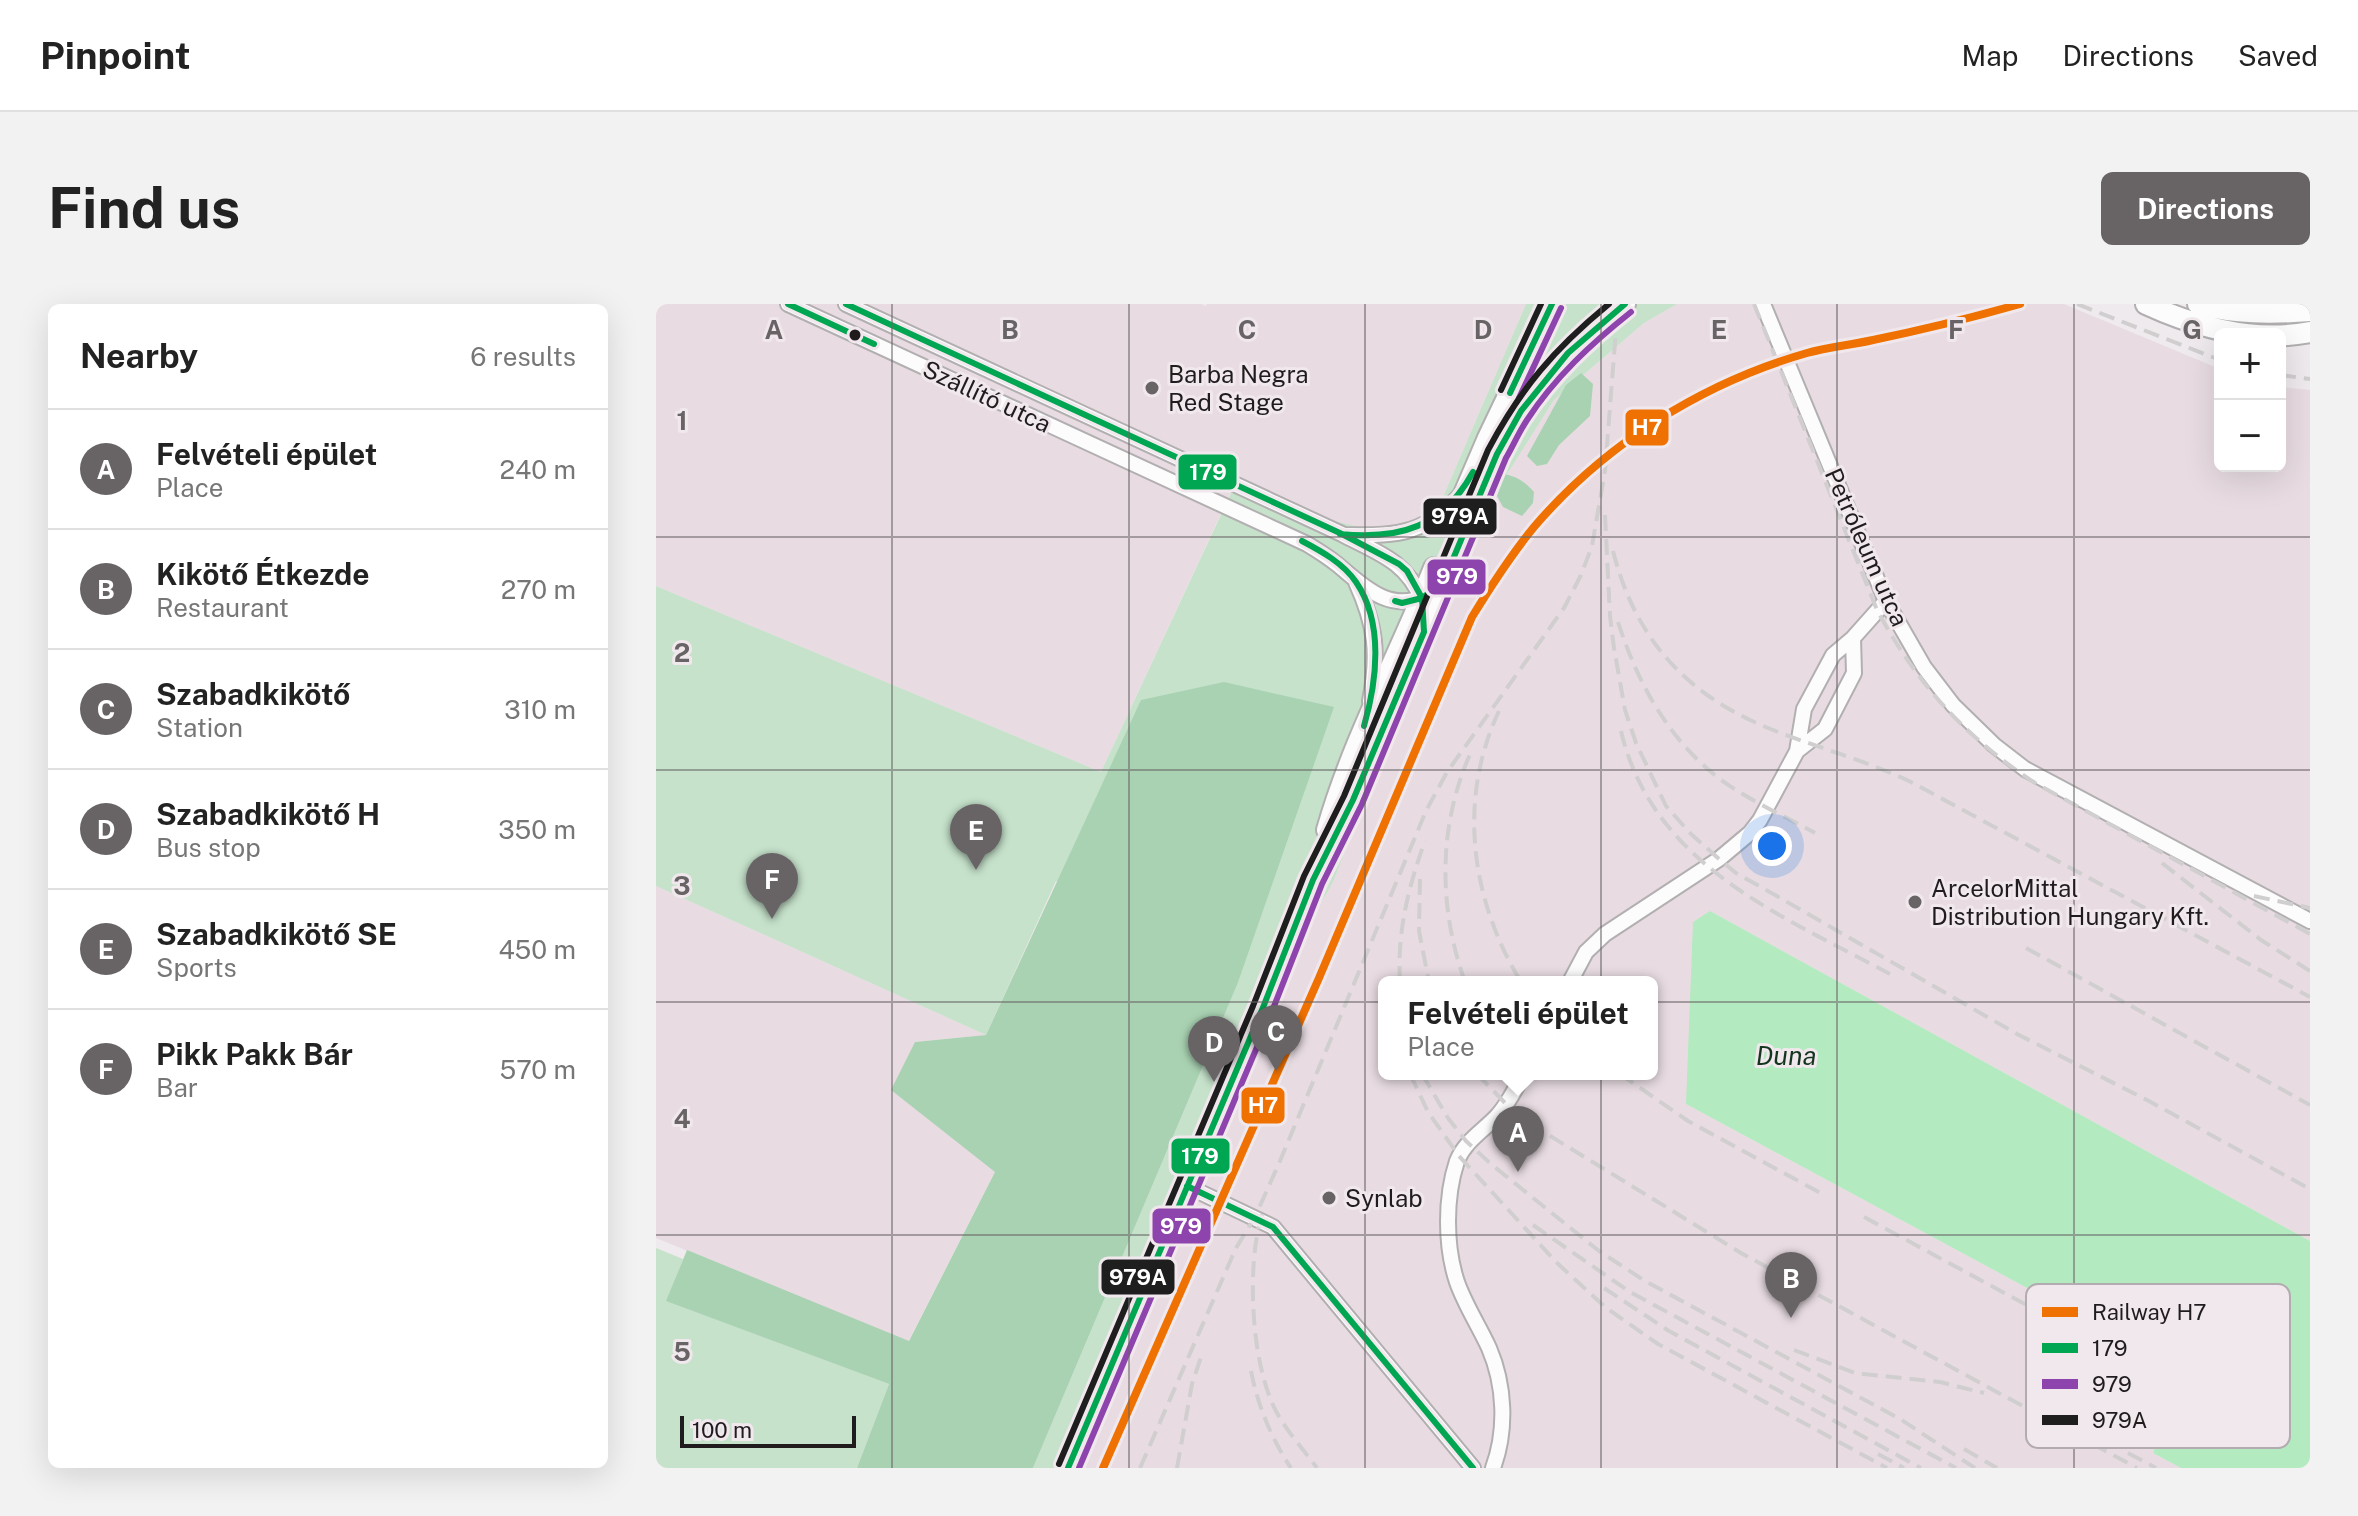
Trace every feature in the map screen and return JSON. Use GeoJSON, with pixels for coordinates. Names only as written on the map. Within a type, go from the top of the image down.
{"type":"FeatureCollection","features":[{"type":"Feature","properties":{"kind":"main road"},"geometry":{"type":"LineString","coordinates":[[1313,880],[1337,794],[1366,721],[1422,598],[1466,489],[1552,304]]}},
{"type":"Feature","properties":{"kind":"main road"},"geometry":{"type":"LineString","coordinates":[[1068,1468],[1262,1010],[1313,880],[1353,800],[1497,454],[1521,411],[1568,353],[1625,304]]}},
{"type":"Feature","properties":{"kind":"main road"},"geometry":{"type":"LineString","coordinates":[[2146,304],[2201,326],[2240,333],[2310,332]]}},
{"type":"Feature","properties":{"kind":"main road"},"geometry":{"type":"LineString","coordinates":[[2198,304],[2239,313],[2310,311]]}},
{"type":"Feature","properties":{"kind":"street","name":"Szállító utca"},"geometry":{"type":"LineString","coordinates":[[788,304],[1307,544],[1377,597],[1402,603],[1422,598],[1399,564],[1342,534],[846,304]]}},
{"type":"Feature","properties":{"kind":"street","name":"Petróleum utca"},"geometry":{"type":"LineString","coordinates":[[1763,304],[1886,601],[1924,667],[1953,705],[1994,745],[2025,769],[2310,921]]}},
{"type":"Feature","properties":{"kind":"street","name":"Szállító utca"},"geometry":{"type":"LineString","coordinates":[[906,359],[916,337]]}},
{"type":"Feature","properties":{"kind":"street","name":"Szállító utca"},"geometry":{"type":"LineString","coordinates":[[1067,433],[1077,412]]}},
{"type":"Feature","properties":{"kind":"street"},"geometry":{"type":"LineString","coordinates":[[1219,503],[1229,482]]}},
{"type":"Feature","properties":{"kind":"street","name":"Szállító utca"},"geometry":{"type":"LineString","coordinates":[[1342,534],[1380,536],[1423,526],[1445,512],[1466,489]]}},
{"type":"Feature","properties":{"kind":"street"},"geometry":{"type":"LineString","coordinates":[[1356,581],[1368,608],[1375,639],[1372,689],[1366,721]]}},
{"type":"Feature","properties":{"kind":"street"},"geometry":{"type":"LineString","coordinates":[[1424,632],[1422,598],[1443,583]]}},
{"type":"Feature","properties":{"kind":"street"},"geometry":{"type":"LineString","coordinates":[[1573,976],[1586,952],[1605,934],[1719,859],[1750,833],[1797,751],[1804,709],[1833,655],[1886,601]]}},
{"type":"Feature","properties":{"kind":"street"},"geometry":{"type":"LineString","coordinates":[[1797,751],[1825,729],[1854,673],[1853,638]]}},
{"type":"Feature","properties":{"kind":"street"},"geometry":{"type":"LineString","coordinates":[[1493,1468],[1502,1419],[1500,1384],[1489,1350],[1456,1279],[1450,1253],[1448,1214],[1461,1152],[1502,1110],[1520,1080]]}},
{"type":"Feature","properties":{"kind":"street"},"geometry":{"type":"LineString","coordinates":[[1187,1186],[1273,1227],[1473,1468]]}},
{"type":"Feature","properties":{"kind":"shaded area"},"geometry":{"type":"Polygon","coordinates":[[[656,304],[1526,304],[1443,497],[1429,513],[1387,528],[1342,525],[1237,479],[1101,772],[656,586],[656,304]]]}},
{"type":"Feature","properties":{"kind":"shaded area"},"geometry":{"type":"Polygon","coordinates":[[[1526,304],[1677,304],[1644,323],[1554,400],[1487,506],[1334,880],[1262,1010],[1068,1468],[1033,1468],[1237,985],[1056,881],[986,1035],[656,886],[656,586],[1101,772],[1238,478],[1315,514],[1342,523],[1369,528],[1395,526],[1420,516],[1443,497],[1526,304]]]}},
{"type":"Feature","properties":{"kind":"shaded area"},"geometry":{"type":"Polygon","coordinates":[[[1677,304],[2064,304],[2214,366],[2214,472],[2286,472],[2286,388],[2310,390],[2310,1241],[1710,911],[1686,1104],[2026,1287],[2026,1448],[2155,1448],[2153,1453],[2181,1468],[1068,1468],[1262,1010],[1334,880],[1487,506],[1554,400],[1644,323],[1677,304]]]}},
{"type":"Feature","properties":{"kind":"shaded area"},"geometry":{"type":"Polygon","coordinates":[[[1581,373],[1593,384],[1590,416],[1559,445],[1547,464],[1537,466],[1527,456],[1566,385],[1581,373]]]}},
{"type":"Feature","properties":{"kind":"shaded area"},"geometry":{"type":"Polygon","coordinates":[[[1503,474],[1520,480],[1534,492],[1533,503],[1522,516],[1503,507],[1497,496],[1503,474]]]}},
{"type":"Feature","properties":{"kind":"shaded area"},"geometry":{"type":"Polygon","coordinates":[[[1224,682],[1334,707],[1237,985],[1033,1468],[857,1468],[889,1384],[666,1301],[687,1250],[909,1341],[995,1172],[891,1090],[915,1042],[986,1035],[1141,700],[1224,682]]]}},
{"type":"Feature","properties":{"kind":"shaded area"},"geometry":{"type":"Polygon","coordinates":[[[656,886],[986,1035],[915,1042],[995,1172],[908,1342],[656,1238],[656,886]]]}},
{"type":"Feature","properties":{"kind":"shaded area"},"geometry":{"type":"Polygon","coordinates":[[[656,1248],[683,1259],[667,1301],[889,1384],[857,1468],[656,1468],[656,1248]]]}},
{"type":"Feature","properties":{"kind":"water","name":"Duna"},"geometry":{"type":"Polygon","coordinates":[[[1710,911],[2310,1241],[2310,1468],[2181,1468],[2153,1453],[2155,1448],[2290,1448],[2290,1284],[2026,1284],[2026,1287],[1686,1104],[1693,922],[1710,911]]]}},
{"type":"Feature","properties":{"kind":"railway"},"geometry":{"type":"LineString","coordinates":[[1140,1468],[1236,1248],[1255,1217],[1280,1161],[1426,811],[1447,772],[1564,608],[1581,575],[1592,546],[1605,471],[1618,304]]}},
{"type":"Feature","properties":{"kind":"railway"},"geometry":{"type":"LineString","coordinates":[[1754,304],[1877,610],[1909,662],[1945,707],[1986,747],[2035,783],[2310,934]]}},
{"type":"Feature","properties":{"kind":"railway"},"geometry":{"type":"LineString","coordinates":[[2077,304],[2214,358]]}},
{"type":"Feature","properties":{"kind":"railway"},"geometry":{"type":"LineString","coordinates":[[2286,376],[2310,379]]}},
{"type":"Feature","properties":{"kind":"railway"},"geometry":{"type":"LineString","coordinates":[[1605,515],[1610,616],[1625,710],[1636,743],[1666,806],[1691,834],[1736,873],[2017,1034],[2147,1100],[2310,1189]]}},
{"type":"Feature","properties":{"kind":"railway"},"geometry":{"type":"LineString","coordinates":[[1613,551],[1635,611],[1650,636],[1688,680],[1712,698],[1768,728],[1911,782],[2310,997]]}},
{"type":"Feature","properties":{"kind":"railway"},"geometry":{"type":"LineString","coordinates":[[1618,622],[1654,703],[1694,756],[1734,789],[1815,833]]}},
{"type":"Feature","properties":{"kind":"railway"},"geometry":{"type":"LineString","coordinates":[[1499,711],[1478,779],[1474,814],[1476,849],[1481,884],[1491,918],[1518,976]]}},
{"type":"Feature","properties":{"kind":"railway"},"geometry":{"type":"LineString","coordinates":[[1621,731],[1637,778],[1661,818],[1691,852],[1765,907],[1890,974]]}},
{"type":"Feature","properties":{"kind":"railway"},"geometry":{"type":"LineString","coordinates":[[1463,976],[1446,896],[1447,837],[1452,808],[1471,752]]}},
{"type":"Feature","properties":{"kind":"railway"},"geometry":{"type":"LineString","coordinates":[[1400,976],[1405,910],[1425,841]]}},
{"type":"Feature","properties":{"kind":"railway"},"geometry":{"type":"LineString","coordinates":[[2162,863],[2261,940],[2310,971]]}},
{"type":"Feature","properties":{"kind":"railway"},"geometry":{"type":"LineString","coordinates":[[1420,879],[1419,931],[1428,976]]}},
{"type":"Feature","properties":{"kind":"railway"},"geometry":{"type":"LineString","coordinates":[[2254,896],[2310,908]]}},
{"type":"Feature","properties":{"kind":"railway"},"geometry":{"type":"LineString","coordinates":[[2026,948],[2310,1105]]}},
{"type":"Feature","properties":{"kind":"railway"},"geometry":{"type":"LineString","coordinates":[[1413,1080],[1428,1112],[1459,1156],[1556,1262],[1605,1307],[1658,1344],[1887,1468]]}},
{"type":"Feature","properties":{"kind":"railway"},"geometry":{"type":"LineString","coordinates":[[1426,1080],[1466,1141],[1599,1251],[1645,1281],[1900,1419],[1975,1468]]}},
{"type":"Feature","properties":{"kind":"railway"},"geometry":{"type":"LineString","coordinates":[[1483,1080],[1534,1126],[1741,1253],[2026,1408]]}},
{"type":"Feature","properties":{"kind":"railway"},"geometry":{"type":"LineString","coordinates":[[1629,1080],[1688,1121],[1826,1196]]}},
{"type":"Feature","properties":{"kind":"railway"},"geometry":{"type":"LineString","coordinates":[[1262,1214],[1253,1287],[1261,1369],[1277,1413],[1317,1468]]}},
{"type":"Feature","properties":{"kind":"railway"},"geometry":{"type":"LineString","coordinates":[[1864,1217],[2026,1305]]}},
{"type":"Feature","properties":{"kind":"railway"},"geometry":{"type":"LineString","coordinates":[[1533,1225],[1630,1292],[1956,1468]]}},
{"type":"Feature","properties":{"kind":"railway"},"geometry":{"type":"LineString","coordinates":[[1604,1288],[1669,1331],[1921,1468]]}},
{"type":"Feature","properties":{"kind":"railway"},"geometry":{"type":"LineString","coordinates":[[1794,1350],[1855,1373],[1940,1382],[1984,1393]]}},
{"type":"Feature","properties":{"kind":"railway"},"geometry":{"type":"LineString","coordinates":[[1177,1468],[1192,1384],[1203,1351]]}},
{"type":"Feature","properties":{"kind":"railway"},"geometry":{"type":"LineString","coordinates":[[1251,1371],[1266,1421],[1291,1468]]}},
{"type":"Feature","properties":{"kind":"railway"},"geometry":{"type":"LineString","coordinates":[[2100,1448],[2137,1468]]}},
{"type":"Feature","properties":{"kind":"railway"},"geometry":{"type":"LineString","coordinates":[[1964,1449],[1997,1468]]}},
{"type":"Feature","properties":{"kind":"railway"},"geometry":{"type":"LineString","coordinates":[[2128,1453],[2156,1468]]}},
{"type":"Feature","properties":{"kind":"railway"},"geometry":{"type":"LineString","coordinates":[[1878,1454],[1904,1468]]}},
{"type":"Feature","properties":{"kind":"rail line","name":"H7"},"geometry":{"type":"LineString","coordinates":[[1103,1468],[1319,978],[1472,617],[1534,527],[1562,497],[1624,443],[1693,399],[1730,381],[1807,353],[1928,328],[2020,304]]}},
{"type":"Feature","properties":{"kind":"transit line","name":"179"},"geometry":{"type":"LineString","coordinates":[[788,304],[874,344]]}},
{"type":"Feature","properties":{"kind":"transit line","name":"179"},"geometry":{"type":"LineString","coordinates":[[846,304],[1342,534],[1399,564],[1407,571],[1422,598],[1424,632],[1353,800],[1313,880],[1262,1010],[1068,1468]]}},
{"type":"Feature","properties":{"kind":"transit line","name":"979A"},"geometry":{"type":"LineString","coordinates":[[1501,390],[1541,304]]}},
{"type":"Feature","properties":{"kind":"transit line","name":"179"},"geometry":{"type":"LineString","coordinates":[[1510,393],[1552,304]]}},
{"type":"Feature","properties":{"kind":"transit line","name":"979A"},"geometry":{"type":"LineString","coordinates":[[1059,1464],[1253,1006],[1304,876],[1344,796],[1488,450],[1513,407],[1540,371],[1609,304]]}},
{"type":"Feature","properties":{"kind":"transit line","name":"179"},"geometry":{"type":"LineString","coordinates":[[1395,601],[1402,603],[1422,598],[1443,583],[1497,454],[1521,411],[1568,353],[1625,304]]}},
{"type":"Feature","properties":{"kind":"transit line","name":"979"},"geometry":{"type":"LineString","coordinates":[[1519,398],[1561,308]]}},
{"type":"Feature","properties":{"kind":"transit line","name":"979"},"geometry":{"type":"LineString","coordinates":[[1079,1468],[1271,1014],[1322,884],[1362,804],[1506,458],[1524,425],[1550,389],[1588,348],[1631,312]]}},
{"type":"Feature","properties":{"kind":"transit line","name":"179"},"geometry":{"type":"LineString","coordinates":[[1340,534],[1382,535],[1418,526],[1448,506],[1473,472]]}},
{"type":"Feature","properties":{"kind":"transit line","name":"179"},"geometry":{"type":"LineString","coordinates":[[1302,541],[1331,558],[1351,575],[1371,615],[1375,671],[1364,726]]}},
{"type":"Feature","properties":{"kind":"transit line","name":"179"},"geometry":{"type":"LineString","coordinates":[[1187,1186],[1273,1227],[1473,1468]]}},
{"type":"Feature","properties":{"kind":"place","name":"Barba Negra Red Stage"},"geometry":{"type":"Point","coordinates":[1152,388]}},
{"type":"Feature","properties":{"kind":"place","name":"Szabadkikötő SE"},"geometry":{"type":"Point","coordinates":[976,870]}},
{"type":"Feature","properties":{"kind":"place","name":"ArcelorMittal Distribution Hungary Kft."},"geometry":{"type":"Point","coordinates":[1915,902]}},
{"type":"Feature","properties":{"kind":"place","name":"Pikk Pakk Bár"},"geometry":{"type":"Point","coordinates":[772,919]}},
{"type":"Feature","properties":{"kind":"place","name":"Szabadkikötő"},"geometry":{"type":"Point","coordinates":[1276,1071]}},
{"type":"Feature","properties":{"kind":"place","name":"Szabadkikötő H"},"geometry":{"type":"Point","coordinates":[1214,1082]}},
{"type":"Feature","properties":{"kind":"place","name":"Felvételi épület"},"geometry":{"type":"Point","coordinates":[1518,1172]}},
{"type":"Feature","properties":{"kind":"place","name":"Synlab"},"geometry":{"type":"Point","coordinates":[1329,1198]}},
{"type":"Feature","properties":{"kind":"place","name":"Kikötő Étkezde"},"geometry":{"type":"Point","coordinates":[1791,1318]}}]}
